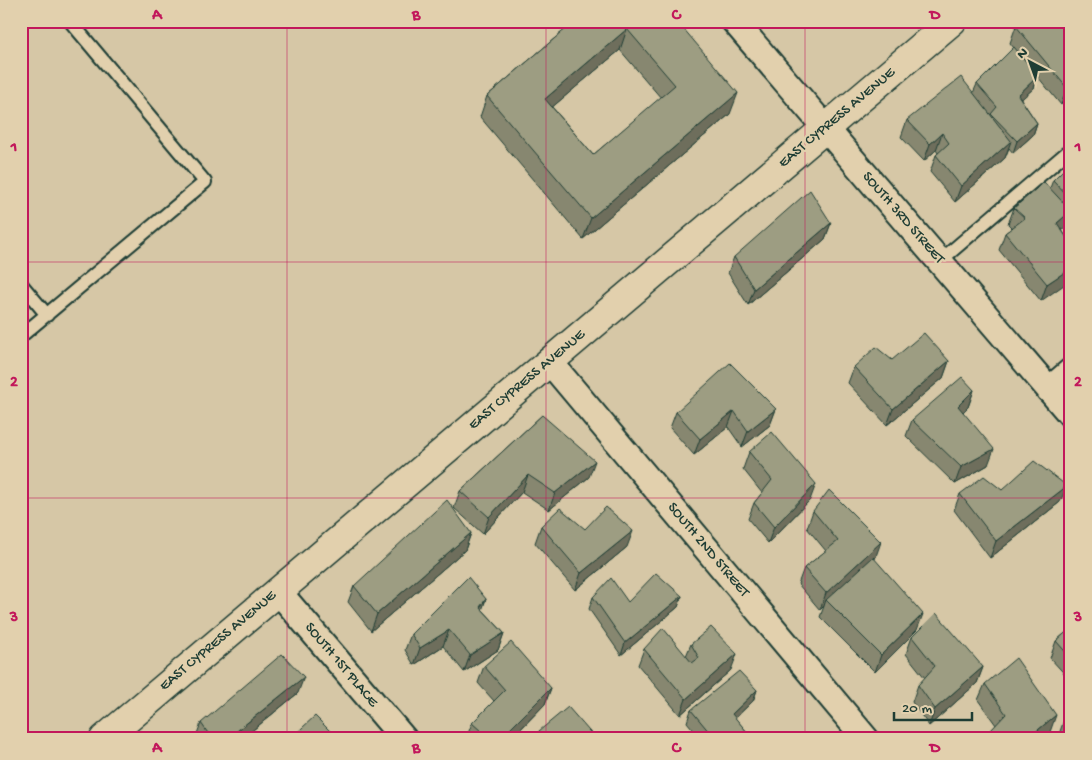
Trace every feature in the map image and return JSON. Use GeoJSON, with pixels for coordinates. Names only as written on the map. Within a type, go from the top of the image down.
{"type":"FeatureCollection","features":[{"type":"Feature","properties":{"kind":"street","name":"SOUTH 3RD STREET"},"geometry":{"type":"LineString","coordinates":[[734,21],[1071,415]]}},
{"type":"Feature","properties":{"kind":"street","name":"EAST CYPRESS AVENUE"},"geometry":{"type":"LineString","coordinates":[[104,739],[952,21]]}},
{"type":"Feature","properties":{"kind":"street","name":"SOUTH 2ND STREET"},"geometry":{"type":"LineString","coordinates":[[549,361],[866,739]]}},
{"type":"Feature","properties":{"kind":"street"},"geometry":{"type":"LineString","coordinates":[[1049,390],[1071,371]]}},
{"type":"Feature","properties":{"kind":"street","name":"SOUTH 1ST PLACE"},"geometry":{"type":"LineString","coordinates":[[278,591],[404,739]]}},
{"type":"Feature","properties":{"kind":"lane"},"geometry":{"type":"LineString","coordinates":[[21,336],[204,182],[70,21]]}},
{"type":"Feature","properties":{"kind":"lane"},"geometry":{"type":"LineString","coordinates":[[940,261],[1071,149]]}},
{"type":"Feature","properties":{"kind":"lane"},"geometry":{"type":"LineString","coordinates":[[21,284],[47,315]]}},
{"type":"Feature","properties":{"kind":"building"},"geometry":{"type":"Polygon","coordinates":[[[575,21],[677,21],[738,93],[591,218],[487,96],[575,21]],[[627,29],[545,99],[593,155],[675,85],[627,29]]]}},
{"type":"Feature","properties":{"kind":"building"},"geometry":{"type":"Polygon","coordinates":[[[1022,21],[1071,21],[1071,36],[1068,39],[1071,44],[1071,85],[1067,88],[1016,26],[1022,21]]]}},
{"type":"Feature","properties":{"kind":"building"},"geometry":{"type":"Polygon","coordinates":[[[1014,47],[1038,76],[1018,95],[1037,123],[1017,141],[991,114],[997,107],[977,84],[1014,47]]]}},
{"type":"Feature","properties":{"kind":"building"},"geometry":{"type":"Polygon","coordinates":[[[961,77],[1011,141],[961,186],[936,155],[949,143],[942,133],[930,144],[907,120],[961,77]]]}},
{"type":"Feature","properties":{"kind":"building"},"geometry":{"type":"Polygon","coordinates":[[[1071,162],[1071,199],[1053,180],[1071,162]]]}},
{"type":"Feature","properties":{"kind":"building"},"geometry":{"type":"Polygon","coordinates":[[[1044,182],[1071,211],[1057,223],[1071,244],[1071,268],[1047,284],[1005,233],[1025,218],[1014,208],[1044,182]]]}},
{"type":"Feature","properties":{"kind":"building"},"geometry":{"type":"Polygon","coordinates":[[[810,190],[831,223],[754,289],[734,257],[810,190]]]}},
{"type":"Feature","properties":{"kind":"building"},"geometry":{"type":"Polygon","coordinates":[[[924,333],[949,361],[893,409],[854,367],[876,347],[892,360],[924,333]]]}},
{"type":"Feature","properties":{"kind":"building"},"geometry":{"type":"Polygon","coordinates":[[[730,363],[776,409],[748,431],[734,411],[700,439],[676,412],[730,363]]]}},
{"type":"Feature","properties":{"kind":"building"},"geometry":{"type":"Polygon","coordinates":[[[962,377],[974,390],[958,406],[994,449],[961,467],[912,420],[962,377]]]}},
{"type":"Feature","properties":{"kind":"building"},"geometry":{"type":"Polygon","coordinates":[[[542,415],[595,461],[555,493],[528,475],[489,517],[460,491],[542,415]]]}},
{"type":"Feature","properties":{"kind":"building"},"geometry":{"type":"Polygon","coordinates":[[[772,432],[816,484],[774,527],[754,503],[772,480],[749,452],[772,432]]]}},
{"type":"Feature","properties":{"kind":"building"},"geometry":{"type":"Polygon","coordinates":[[[1034,461],[1067,486],[996,541],[960,494],[984,476],[1002,490],[1034,461]]]}},
{"type":"Feature","properties":{"kind":"building"},"geometry":{"type":"Polygon","coordinates":[[[829,490],[881,542],[826,593],[804,568],[838,541],[813,511],[829,490]]]}},
{"type":"Feature","properties":{"kind":"building"},"geometry":{"type":"Polygon","coordinates":[[[447,500],[471,533],[377,614],[354,586],[447,500]]]}},
{"type":"Feature","properties":{"kind":"building"},"geometry":{"type":"Polygon","coordinates":[[[606,507],[633,531],[581,573],[541,526],[560,508],[585,529],[606,507]]]}},
{"type":"Feature","properties":{"kind":"building"},"geometry":{"type":"Polygon","coordinates":[[[873,557],[923,614],[881,655],[826,600],[873,557]]]}},
{"type":"Feature","properties":{"kind":"building"},"geometry":{"type":"Polygon","coordinates":[[[656,573],[682,596],[625,643],[593,597],[611,578],[628,602],[656,573]]]}},
{"type":"Feature","properties":{"kind":"building"},"geometry":{"type":"Polygon","coordinates":[[[468,577],[486,599],[480,607],[504,633],[470,655],[449,630],[420,648],[411,634],[468,577]]]}},
{"type":"Feature","properties":{"kind":"building"},"geometry":{"type":"Polygon","coordinates":[[[936,613],[983,667],[935,709],[918,685],[935,666],[912,637],[936,613]]]}},
{"type":"Feature","properties":{"kind":"building"},"geometry":{"type":"Polygon","coordinates":[[[711,627],[737,654],[686,699],[644,649],[663,628],[692,663],[699,658],[691,644],[711,627]]]}},
{"type":"Feature","properties":{"kind":"building"},"geometry":{"type":"Polygon","coordinates":[[[1071,628],[1071,658],[1056,641],[1071,628]]]}},
{"type":"Feature","properties":{"kind":"building"},"geometry":{"type":"Polygon","coordinates":[[[511,642],[551,688],[500,739],[490,739],[472,723],[505,690],[484,666],[511,642]]]}},
{"type":"Feature","properties":{"kind":"building"},"geometry":{"type":"Polygon","coordinates":[[[282,654],[304,677],[227,739],[212,739],[201,723],[282,654]]]}},
{"type":"Feature","properties":{"kind":"building"},"geometry":{"type":"Polygon","coordinates":[[[1016,658],[1056,715],[1027,739],[996,739],[990,731],[1006,714],[985,684],[1016,658]]]}},
{"type":"Feature","properties":{"kind":"building"},"geometry":{"type":"Polygon","coordinates":[[[739,671],[757,690],[732,714],[753,739],[715,739],[691,710],[739,671]]]}},
{"type":"Feature","properties":{"kind":"building"},"geometry":{"type":"Polygon","coordinates":[[[568,707],[596,739],[545,739],[539,731],[568,707]]]}},
{"type":"Feature","properties":{"kind":"building"},"geometry":{"type":"Polygon","coordinates":[[[1071,715],[1071,730],[1064,720],[1071,715]]]}},
{"type":"Feature","properties":{"kind":"building"},"geometry":{"type":"Polygon","coordinates":[[[315,716],[333,734],[328,739],[290,739],[315,716]]]}}]}
